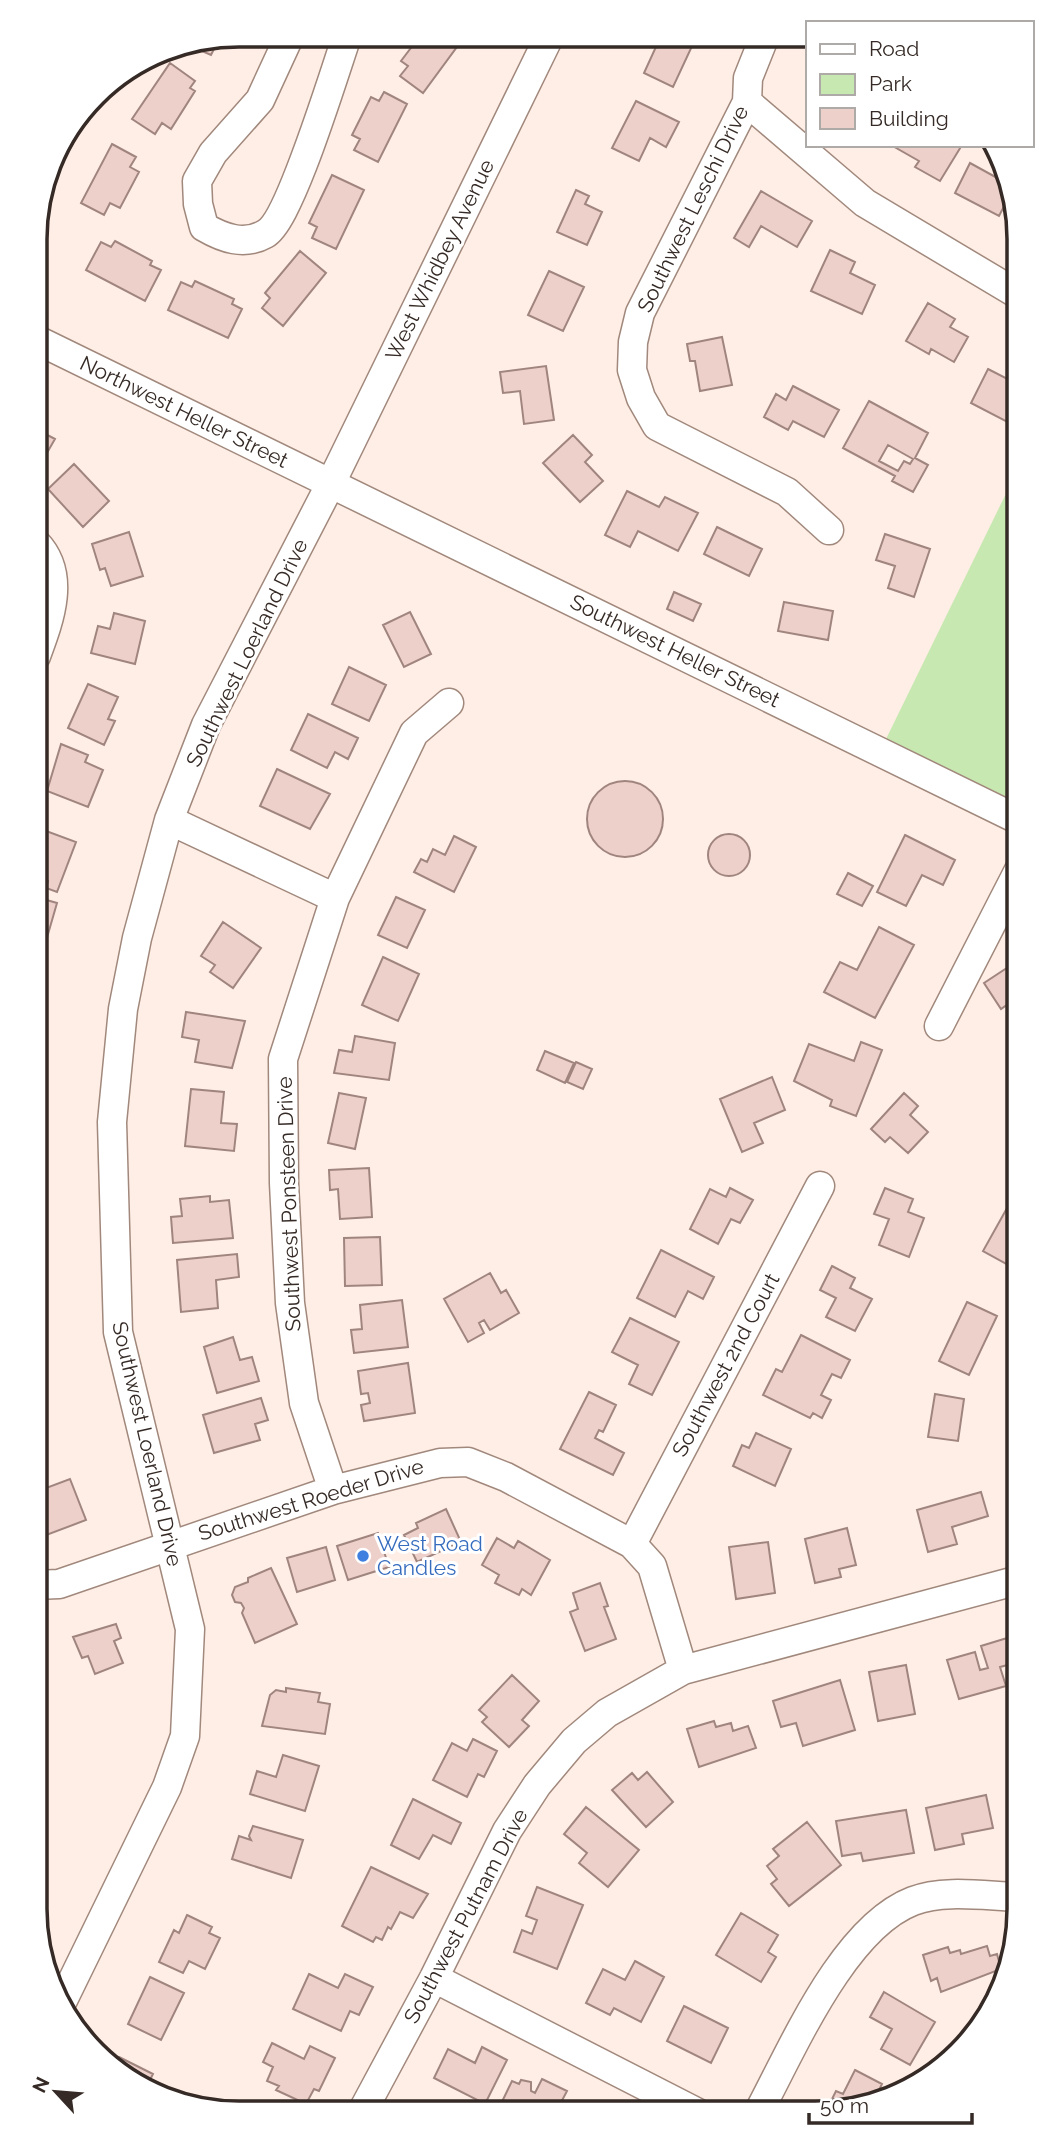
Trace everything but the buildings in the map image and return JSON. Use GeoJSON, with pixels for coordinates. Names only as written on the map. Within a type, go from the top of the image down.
{"type":"FeatureCollection","features":[{"type":"Feature","properties":{"kind":"street"},"geometry":{"type":"LineString","coordinates":[[284,47],[260,100],[213,153],[197,181],[204,227],[225,239],[248,240],[267,234],[287,206],[343,47]]}},
{"type":"Feature","properties":{"kind":"street","name":"West Whidbey Avenue"},"geometry":{"type":"LineString","coordinates":[[331,484],[544,47]]}},
{"type":"Feature","properties":{"kind":"street","name":"Southwest Leschi Drive"},"geometry":{"type":"LineString","coordinates":[[760,47],[748,78],[747,102],[640,313],[633,342],[632,370],[641,397],[657,426],[787,492],[829,530]]}},
{"type":"Feature","properties":{"kind":"street"},"geometry":{"type":"LineString","coordinates":[[747,102],[864,203],[1007,288]]}},
{"type":"Feature","properties":{"kind":"street","name":"Northwest Heller Street"},"geometry":{"type":"LineString","coordinates":[[48,345],[331,484]]}},
{"type":"Feature","properties":{"kind":"street","name":"Southwest Loerland Drive"},"geometry":{"type":"LineString","coordinates":[[66,1993],[167,1787],[185,1736],[190,1629],[118,1332],[112,1122],[123,1009],[134,950],[169,820],[206,725],[331,484]]}},
{"type":"Feature","properties":{"kind":"street","name":"Southwest Heller Street"},"geometry":{"type":"LineString","coordinates":[[331,484],[1007,814]]}},
{"type":"Feature","properties":{"kind":"street"},"geometry":{"type":"LineString","coordinates":[[48,565],[53,575],[53,611],[48,625]]}},
{"type":"Feature","properties":{"kind":"street","name":"Southwest Ponsteen Drive"},"geometry":{"type":"LineString","coordinates":[[333,1490],[304,1403],[290,1303],[283,1059],[335,898],[414,733],[449,703]]}},
{"type":"Feature","properties":{"kind":"street"},"geometry":{"type":"LineString","coordinates":[[169,820],[335,898]]}},
{"type":"Feature","properties":{"kind":"street"},"geometry":{"type":"LineString","coordinates":[[939,1027],[1007,894]]}},
{"type":"Feature","properties":{"kind":"street","name":"Southwest 2nd Court"},"geometry":{"type":"LineString","coordinates":[[632,1544],[820,1186]]}},
{"type":"Feature","properties":{"kind":"street","name":"Southwest Roeder Drive"},"geometry":{"type":"LineString","coordinates":[[47,1584],[59,1584],[170,1543],[333,1490],[440,1462],[468,1462],[506,1477],[632,1544],[652,1566],[683,1670]]}},
{"type":"Feature","properties":{"kind":"street","name":"Southwest Putnam Drive"},"geometry":{"type":"LineString","coordinates":[[368,2101],[434,1978],[507,1831],[537,1785],[574,1741],[607,1713],[683,1670],[1006,1583]]}},
{"type":"Feature","properties":{"kind":"street"},"geometry":{"type":"LineString","coordinates":[[765,2101],[841,1961],[879,1923],[913,1901],[959,1894],[1006,1896]]}},
{"type":"Feature","properties":{"kind":"street"},"geometry":{"type":"LineString","coordinates":[[434,1978],[675,2101]]}},
{"type":"Feature","properties":{"kind":"green space"},"geometry":{"type":"Polygon","coordinates":[[[1007,492],[1007,797],[886,739],[1007,492]]]}},
{"type":"Feature","properties":{"kind":"place","name":"West Road Candles"},"geometry":{"type":"Point","coordinates":[363,1556]}}]}
